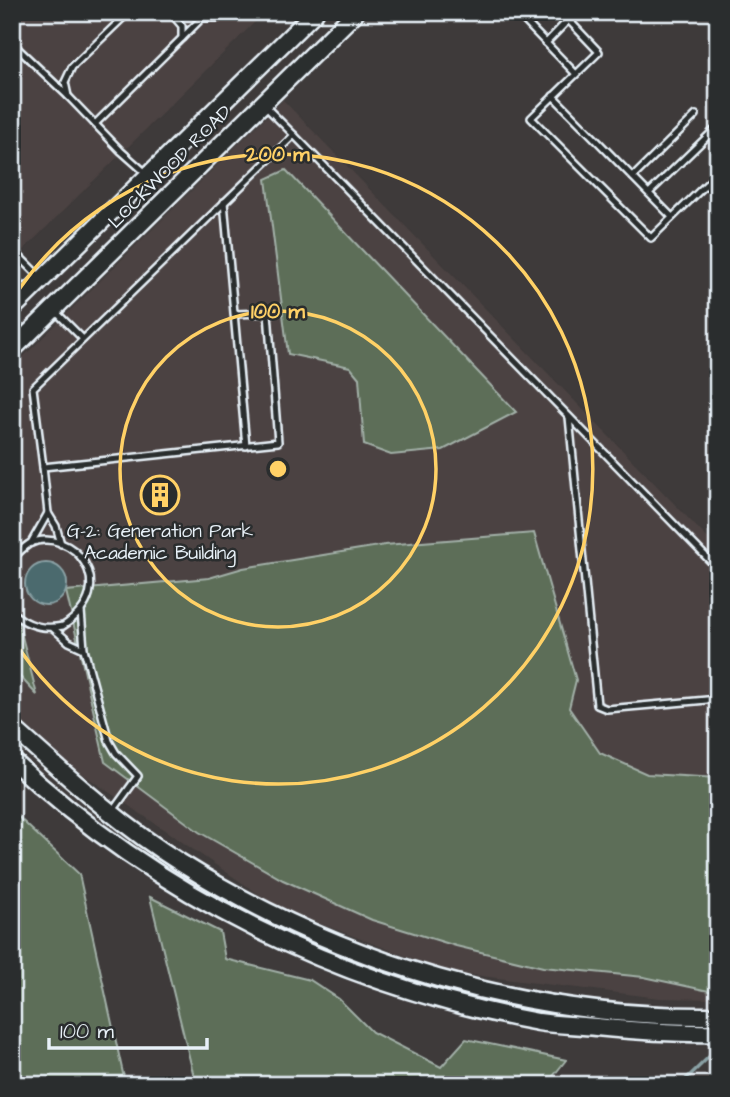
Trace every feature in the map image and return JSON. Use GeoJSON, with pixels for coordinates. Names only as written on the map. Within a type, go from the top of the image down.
{"type":"FeatureCollection","features":[{"type":"Feature","properties":{"kind":"main road","name":"LOCKWOOD ROAD"},"geometry":{"type":"LineString","coordinates":[[12,309],[315,12]]}},
{"type":"Feature","properties":{"kind":"main road","name":"LOCKWOOD ROAD"},"geometry":{"type":"LineString","coordinates":[[12,350],[356,12]]}},
{"type":"Feature","properties":{"kind":"main road"},"geometry":{"type":"LineString","coordinates":[[42,279],[55,308]]}},
{"type":"Feature","properties":{"kind":"main road"},"geometry":{"type":"LineString","coordinates":[[27,294],[55,308]]}},
{"type":"Feature","properties":{"kind":"main road"},"geometry":{"type":"LineString","coordinates":[[12,727],[111,813],[180,863],[267,912],[359,954],[447,981],[537,1002],[640,1013],[718,1016]]}},
{"type":"Feature","properties":{"kind":"main road"},"geometry":{"type":"LineString","coordinates":[[12,760],[98,831],[163,876],[244,923],[324,961],[390,985],[539,1022],[638,1032],[718,1033]]}},
{"type":"Feature","properties":{"kind":"lane"},"geometry":{"type":"LineString","coordinates":[[68,96],[65,82],[72,67],[130,12]]}},
{"type":"Feature","properties":{"kind":"lane"},"geometry":{"type":"LineString","coordinates":[[170,12],[182,26],[182,37]]}},
{"type":"Feature","properties":{"kind":"lane"},"geometry":{"type":"LineString","coordinates":[[95,124],[202,18],[218,18],[223,12]]}},
{"type":"Feature","properties":{"kind":"lane"},"geometry":{"type":"LineString","coordinates":[[516,12],[576,74]]}},
{"type":"Feature","properties":{"kind":"lane"},"geometry":{"type":"LineString","coordinates":[[561,12],[599,52],[531,118],[651,238],[718,173]]}},
{"type":"Feature","properties":{"kind":"lane"},"geometry":{"type":"LineString","coordinates":[[546,43],[576,12]]}},
{"type":"Feature","properties":{"kind":"lane"},"geometry":{"type":"LineString","coordinates":[[12,43],[148,176]]}},
{"type":"Feature","properties":{"kind":"lane"},"geometry":{"type":"LineString","coordinates":[[553,96],[672,217]]}},
{"type":"Feature","properties":{"kind":"lane"},"geometry":{"type":"LineString","coordinates":[[263,104],[718,569]]}},
{"type":"Feature","properties":{"kind":"lane"},"geometry":{"type":"LineString","coordinates":[[633,177],[696,115]]}},
{"type":"Feature","properties":{"kind":"lane"},"geometry":{"type":"LineString","coordinates":[[649,193],[713,131]]}},
{"type":"Feature","properties":{"kind":"lane"},"geometry":{"type":"LineString","coordinates":[[61,544],[56,526],[48,513],[33,388],[293,135]]}},
{"type":"Feature","properties":{"kind":"lane"},"geometry":{"type":"LineString","coordinates":[[224,202],[246,446]]}},
{"type":"Feature","properties":{"kind":"lane"},"geometry":{"type":"LineString","coordinates":[[12,249],[42,279]]}},
{"type":"Feature","properties":{"kind":"lane"},"geometry":{"type":"LineString","coordinates":[[12,276],[27,294]]}},
{"type":"Feature","properties":{"kind":"lane"},"geometry":{"type":"LineString","coordinates":[[55,308],[83,340]]}},
{"type":"Feature","properties":{"kind":"lane"},"geometry":{"type":"LineString","coordinates":[[43,467],[278,442],[268,313],[236,314]]}},
{"type":"Feature","properties":{"kind":"lane"},"geometry":{"type":"LineString","coordinates":[[569,417],[597,705],[607,709],[718,699]]}},
{"type":"Feature","properties":{"kind":"lane"},"geometry":{"type":"LineString","coordinates":[[12,559],[31,543],[48,513]]}},
{"type":"Feature","properties":{"kind":"lane"},"geometry":{"type":"LineString","coordinates":[[12,612],[37,627],[63,626],[81,611],[90,595],[90,572],[79,555],[50,541],[31,543]]}},
{"type":"Feature","properties":{"kind":"lane"},"geometry":{"type":"LineString","coordinates":[[81,611],[84,649],[109,741],[116,753],[138,776],[111,813]]}},
{"type":"Feature","properties":{"kind":"lane"},"geometry":{"type":"LineString","coordinates":[[52,628],[69,642],[84,649]]}},
{"type":"Feature","properties":{"kind":"shaded area"},"geometry":{"type":"Polygon","coordinates":[[[12,12],[265,12],[12,261],[12,12]]]}},
{"type":"Feature","properties":{"kind":"shaded area"},"geometry":{"type":"Polygon","coordinates":[[[283,100],[718,549],[718,999],[660,998],[448,972],[279,908],[53,754],[12,713],[12,368],[283,100]]]}},
{"type":"Feature","properties":{"kind":"green space"},"geometry":{"type":"Polygon","coordinates":[[[286,170],[516,412],[443,450],[391,455],[364,445],[359,378],[350,367],[288,354],[266,179],[286,170]]]}},
{"type":"Feature","properties":{"kind":"green space"},"geometry":{"type":"Polygon","coordinates":[[[534,533],[576,680],[569,708],[600,753],[647,774],[718,778],[718,993],[644,977],[543,967],[456,946],[372,920],[283,880],[199,832],[105,762],[66,591],[209,578],[243,568],[385,545],[534,533]]]}},
{"type":"Feature","properties":{"kind":"green space"},"geometry":{"type":"Polygon","coordinates":[[[12,597],[37,695],[12,668],[12,597]]]}},
{"type":"Feature","properties":{"kind":"green space"},"geometry":{"type":"Polygon","coordinates":[[[12,811],[79,874],[124,1078],[117,1085],[12,1085],[12,811]]]}},
{"type":"Feature","properties":{"kind":"green space"},"geometry":{"type":"Polygon","coordinates":[[[150,897],[220,932],[225,959],[310,980],[339,999],[372,1032],[441,1067],[466,1039],[566,1060],[546,1085],[196,1085],[150,897]]]}},
{"type":"Feature","properties":{"kind":"water"},"geometry":{"type":"Polygon","coordinates":[[[46,563],[61,569],[67,584],[61,599],[46,605],[31,599],[25,584],[31,569],[46,563]]]}},
{"type":"Feature","properties":{"kind":"waterway"},"geometry":{"type":"LineString","coordinates":[[680,1085],[718,1048]]}},
{"type":"Feature","properties":{"kind":"place","name":"G-2: Generation Park Academic Building"},"geometry":{"type":"Point","coordinates":[160,495]}}]}
